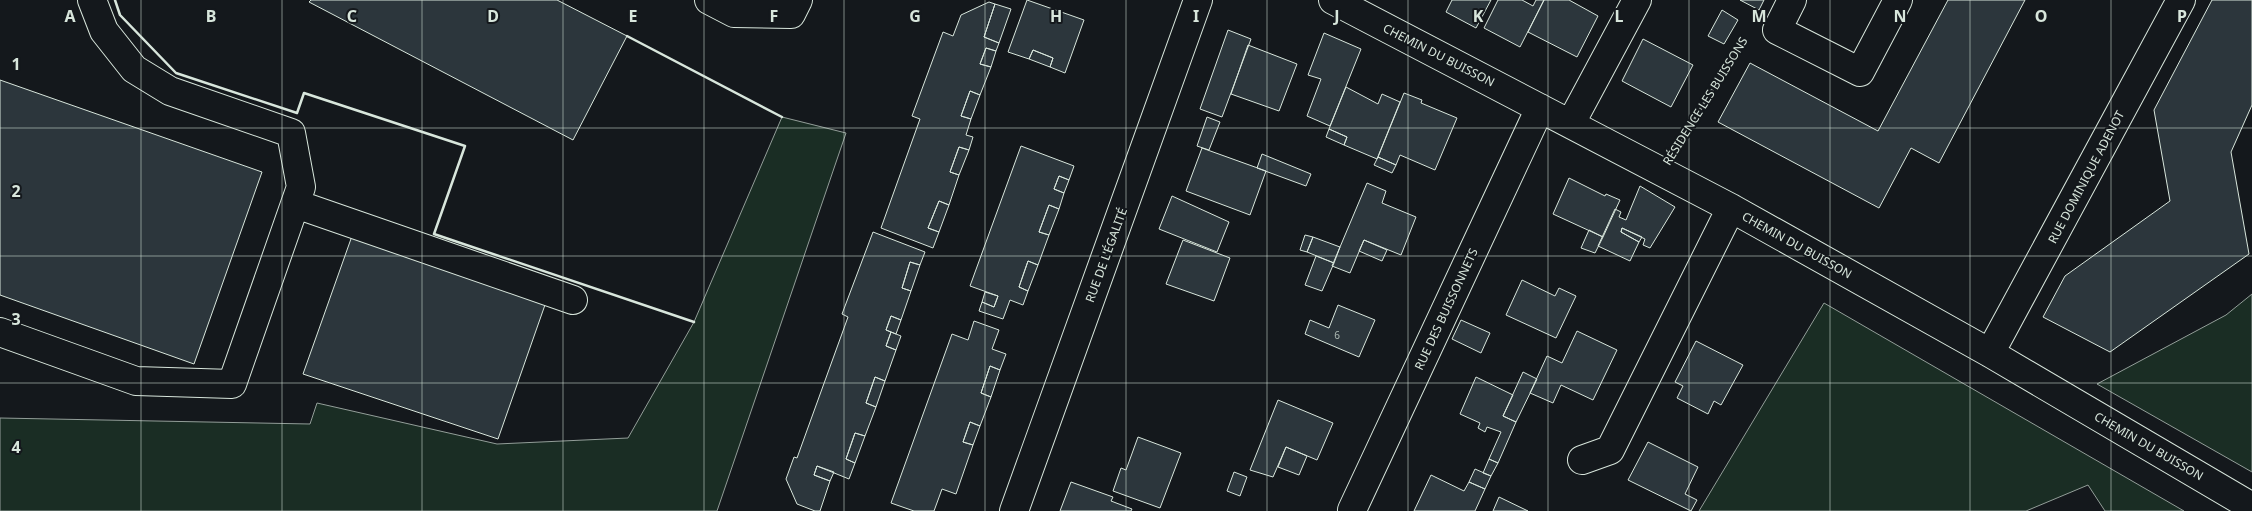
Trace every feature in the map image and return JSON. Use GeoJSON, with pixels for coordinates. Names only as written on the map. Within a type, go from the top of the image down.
{"type":"FeatureCollection","features":[{"type":"Feature","properties":{"kind":"street"},"geometry":{"type":"LineString","coordinates":[[0,332],[136,381],[232,384],[301,188],[291,133],[170,91],[134,69],[104,31],[92,0]]}},
{"type":"Feature","properties":{"kind":"street"},"geometry":{"type":"LineString","coordinates":[[709,0],[734,14],[791,14],[798,0]]}},
{"type":"Feature","properties":{"kind":"street","name":"RUE DE L'ÉGALITÉ"},"geometry":{"type":"LineString","coordinates":[[1014,511],[1198,0]]}},
{"type":"Feature","properties":{"kind":"street","name":"CHEMIN DU BUISSON"},"geometry":{"type":"LineString","coordinates":[[1333,0],[1375,10],[1540,108],[1662,170],[1990,353],[2252,507]]}},
{"type":"Feature","properties":{"kind":"street"},"geometry":{"type":"LineString","coordinates":[[1571,123],[1637,0]]}},
{"type":"Feature","properties":{"kind":"street"},"geometry":{"type":"LineString","coordinates":[[1792,0],[1777,30],[1860,72],[1898,0]]}},
{"type":"Feature","properties":{"kind":"street","name":"RUE DOMINIQUE ADENOT"},"geometry":{"type":"LineString","coordinates":[[1990,353],[2181,0]]}},
{"type":"Feature","properties":{"kind":"street","name":"RUE DES BUISSONNETS"},"geometry":{"type":"LineString","coordinates":[[1352,510],[1540,108]]}},
{"type":"Feature","properties":{"kind":"street"},"geometry":{"type":"LineString","coordinates":[[296,204],[573,300]]}},
{"type":"Feature","properties":{"kind":"street"},"geometry":{"type":"LineString","coordinates":[[1582,460],[1610,450],[1731,208]]}},
{"type":"Feature","properties":{"kind":"path","name":"RÉSIDENCE LES BUISSONS"},"geometry":{"type":"LineString","coordinates":[[1662,170],[1749,31],[1777,30]]}},
{"type":"Feature","properties":{"kind":"green space"},"geometry":{"type":"Polygon","coordinates":[[[782,117],[846,133],[717,511],[0,511],[0,418],[310,424],[317,403],[497,444],[628,438],[694,322],[782,117]]]}},
{"type":"Feature","properties":{"kind":"green space"},"geometry":{"type":"Polygon","coordinates":[[[2252,294],[2252,472],[2097,384],[2226,315],[2252,294]]]}},
{"type":"Feature","properties":{"kind":"green space"},"geometry":{"type":"Polygon","coordinates":[[[1824,303],[2184,511],[2105,511],[2088,485],[2026,511],[1699,511],[1824,303]]]}},
{"type":"Feature","properties":{"kind":"building"},"geometry":{"type":"Polygon","coordinates":[[[311,0],[557,0],[627,36],[573,140],[309,2],[311,0]]]}},
{"type":"Feature","properties":{"kind":"building"},"geometry":{"type":"Polygon","coordinates":[[[1027,0],[1084,20],[1065,73],[1050,67],[1053,58],[1033,50],[1029,59],[1008,52],[1027,0]]]}},
{"type":"Feature","properties":{"kind":"building"},"geometry":{"type":"Polygon","coordinates":[[[1452,0],[1491,0],[1476,28],[1446,12],[1452,0]]]}},
{"type":"Feature","properties":{"kind":"building"},"geometry":{"type":"Polygon","coordinates":[[[1498,0],[1522,0],[1533,6],[1536,0],[1544,0],[1520,47],[1484,28],[1498,0]]]}},
{"type":"Feature","properties":{"kind":"building"},"geometry":{"type":"Polygon","coordinates":[[[1544,0],[1569,0],[1598,16],[1577,57],[1528,32],[1544,0]]]}},
{"type":"Feature","properties":{"kind":"building"},"geometry":{"type":"Polygon","coordinates":[[[1740,0],[1764,0],[1759,10],[1740,0]]]}},
{"type":"Feature","properties":{"kind":"building"},"geometry":{"type":"Polygon","coordinates":[[[1948,0],[2025,0],[1939,163],[1911,148],[1879,208],[1718,122],[1750,63],[1878,131],[1948,0]]]}},
{"type":"Feature","properties":{"kind":"building"},"geometry":{"type":"Polygon","coordinates":[[[2212,0],[2252,0],[2252,105],[2231,152],[2249,254],[2110,352],[2043,317],[2065,276],[2170,201],[2154,110],[2212,0]]]}},
{"type":"Feature","properties":{"kind":"building"},"geometry":{"type":"Polygon","coordinates":[[[989,2],[995,4],[984,37],[999,43],[996,51],[986,48],[980,64],[991,67],[980,95],[970,91],[961,116],[971,119],[966,135],[973,137],[969,150],[959,147],[950,172],[959,175],[949,205],[939,201],[928,228],[939,232],[933,248],[881,228],[920,119],[912,116],[943,32],[953,36],[961,15],[989,2]]]}},
{"type":"Feature","properties":{"kind":"building"},"geometry":{"type":"Polygon","coordinates":[[[995,4],[1011,9],[999,43],[984,37],[995,4]]]}},
{"type":"Feature","properties":{"kind":"building"},"geometry":{"type":"Polygon","coordinates":[[[1722,10],[1738,20],[1724,44],[1708,36],[1722,10]]]}},
{"type":"Feature","properties":{"kind":"building"},"geometry":{"type":"Polygon","coordinates":[[[1228,30],[1251,39],[1222,117],[1200,109],[1228,30]]]}},
{"type":"Feature","properties":{"kind":"building"},"geometry":{"type":"Polygon","coordinates":[[[1324,33],[1361,49],[1330,126],[1307,116],[1321,79],[1308,75],[1324,33]]]}},
{"type":"Feature","properties":{"kind":"building"},"geometry":{"type":"Polygon","coordinates":[[[1643,39],[1693,65],[1671,107],[1622,81],[1643,39]]]}},
{"type":"Feature","properties":{"kind":"building"},"geometry":{"type":"Polygon","coordinates":[[[1248,45],[1297,64],[1279,111],[1231,94],[1248,45]]]}},
{"type":"Feature","properties":{"kind":"building"},"geometry":{"type":"Polygon","coordinates":[[[986,48],[996,51],[991,67],[980,64],[986,48]]]}},
{"type":"Feature","properties":{"kind":"building"},"geometry":{"type":"Polygon","coordinates":[[[1033,50],[1053,58],[1050,67],[1029,59],[1033,50]]]}},
{"type":"Feature","properties":{"kind":"building"},"geometry":{"type":"Polygon","coordinates":[[[0,80],[262,172],[194,364],[0,295],[0,80]]]}},
{"type":"Feature","properties":{"kind":"building"},"geometry":{"type":"Polygon","coordinates":[[[1346,87],[1378,104],[1382,94],[1400,102],[1377,159],[1344,145],[1347,137],[1329,129],[1346,87]]]}},
{"type":"Feature","properties":{"kind":"building"},"geometry":{"type":"Polygon","coordinates":[[[970,91],[980,95],[971,119],[961,116],[970,91]]]}},
{"type":"Feature","properties":{"kind":"building"},"geometry":{"type":"Polygon","coordinates":[[[1404,93],[1422,100],[1421,103],[1457,118],[1435,170],[1400,155],[1396,165],[1378,157],[1404,93]]]}},
{"type":"Feature","properties":{"kind":"building"},"geometry":{"type":"Polygon","coordinates":[[[1207,117],[1220,122],[1209,150],[1197,146],[1207,117]]]}},
{"type":"Feature","properties":{"kind":"building"},"geometry":{"type":"Polygon","coordinates":[[[1329,129],[1347,137],[1344,145],[1326,137],[1329,129]]]}},
{"type":"Feature","properties":{"kind":"building"},"geometry":{"type":"Polygon","coordinates":[[[1021,146],[1074,166],[1069,180],[1059,176],[1054,189],[1064,193],[1059,209],[1049,205],[1039,232],[1049,235],[1038,265],[1028,261],[1019,287],[1028,291],[1023,305],[1010,300],[1003,319],[979,311],[982,302],[994,307],[998,296],[970,286],[1021,146]]]}},
{"type":"Feature","properties":{"kind":"building"},"geometry":{"type":"Polygon","coordinates":[[[959,147],[969,150],[959,175],[950,172],[959,147]]]}},
{"type":"Feature","properties":{"kind":"building"},"geometry":{"type":"Polygon","coordinates":[[[1202,148],[1266,171],[1250,215],[1186,191],[1202,148]]]}},
{"type":"Feature","properties":{"kind":"building"},"geometry":{"type":"Polygon","coordinates":[[[1262,154],[1311,174],[1306,186],[1257,168],[1262,154]]]}},
{"type":"Feature","properties":{"kind":"building"},"geometry":{"type":"Polygon","coordinates":[[[1378,157],[1396,165],[1392,173],[1374,165],[1378,157]]]}},
{"type":"Feature","properties":{"kind":"building"},"geometry":{"type":"Polygon","coordinates":[[[1059,176],[1069,180],[1064,193],[1054,189],[1059,176]]]}},
{"type":"Feature","properties":{"kind":"building"},"geometry":{"type":"Polygon","coordinates":[[[1569,178],[1605,196],[1606,194],[1620,200],[1603,237],[1553,214],[1569,178]]]}},
{"type":"Feature","properties":{"kind":"building"},"geometry":{"type":"Polygon","coordinates":[[[1367,183],[1386,191],[1382,203],[1416,217],[1401,255],[1364,240],[1350,273],[1332,266],[1367,183]]]}},
{"type":"Feature","properties":{"kind":"building"},"geometry":{"type":"Polygon","coordinates":[[[1640,186],[1675,207],[1650,248],[1643,245],[1645,239],[1622,228],[1621,232],[1639,242],[1630,261],[1598,246],[1615,209],[1621,212],[1619,217],[1626,220],[1640,186]]]}},
{"type":"Feature","properties":{"kind":"building"},"geometry":{"type":"Polygon","coordinates":[[[1172,196],[1229,222],[1217,252],[1159,229],[1172,196]]]}},
{"type":"Feature","properties":{"kind":"building"},"geometry":{"type":"Polygon","coordinates":[[[939,201],[949,205],[939,232],[928,228],[939,201]]]}},
{"type":"Feature","properties":{"kind":"building"},"geometry":{"type":"Polygon","coordinates":[[[1049,205],[1059,209],[1049,235],[1039,232],[1049,205]]]}},
{"type":"Feature","properties":{"kind":"building"},"geometry":{"type":"Polygon","coordinates":[[[1622,228],[1642,237],[1639,242],[1621,232],[1622,228]]]}},
{"type":"Feature","properties":{"kind":"building"},"geometry":{"type":"Polygon","coordinates":[[[1589,230],[1603,237],[1595,253],[1581,248],[1589,230]]]}},
{"type":"Feature","properties":{"kind":"building"},"geometry":{"type":"Polygon","coordinates":[[[873,232],[925,252],[920,265],[910,262],[902,288],[911,291],[901,320],[891,316],[886,330],[891,332],[886,346],[896,350],[885,381],[875,377],[866,403],[876,407],[865,436],[855,433],[846,459],[855,463],[849,479],[817,466],[814,475],[830,481],[820,511],[815,511],[797,504],[786,479],[794,457],[797,458],[848,317],[842,314],[873,232]]]}},
{"type":"Feature","properties":{"kind":"building"},"geometry":{"type":"Polygon","coordinates":[[[1305,235],[1313,237],[1307,252],[1300,250],[1305,235]]]}},
{"type":"Feature","properties":{"kind":"building"},"geometry":{"type":"Polygon","coordinates":[[[352,236],[546,302],[498,439],[303,374],[352,236]]]}},
{"type":"Feature","properties":{"kind":"building"},"geometry":{"type":"Polygon","coordinates":[[[1313,237],[1340,247],[1334,263],[1307,252],[1313,237]]]}},
{"type":"Feature","properties":{"kind":"building"},"geometry":{"type":"Polygon","coordinates":[[[1183,240],[1230,258],[1214,301],[1166,284],[1183,240]]]}},
{"type":"Feature","properties":{"kind":"building"},"geometry":{"type":"Polygon","coordinates":[[[1364,240],[1387,250],[1382,261],[1359,251],[1364,240]]]}},
{"type":"Feature","properties":{"kind":"building"},"geometry":{"type":"Polygon","coordinates":[[[1316,256],[1334,263],[1322,291],[1305,285],[1316,256]]]}},
{"type":"Feature","properties":{"kind":"building"},"geometry":{"type":"Polygon","coordinates":[[[1028,261],[1038,265],[1028,291],[1019,287],[1028,261]]]}},
{"type":"Feature","properties":{"kind":"building"},"geometry":{"type":"Polygon","coordinates":[[[910,262],[920,265],[911,291],[902,288],[910,262]]]}},
{"type":"Feature","properties":{"kind":"building"},"geometry":{"type":"Polygon","coordinates":[[[1522,280],[1555,296],[1559,288],[1576,296],[1556,338],[1506,315],[1522,280]]]}},
{"type":"Feature","properties":{"kind":"building"},"geometry":{"type":"Polygon","coordinates":[[[985,292],[998,296],[994,307],[982,302],[985,292]]]}},
{"type":"Feature","properties":{"kind":"building"},"geometry":{"type":"Polygon","coordinates":[[[1338,305],[1375,320],[1359,357],[1305,334],[1310,320],[1329,328],[1338,305]]]}},
{"type":"Feature","properties":{"kind":"building"},"geometry":{"type":"Polygon","coordinates":[[[891,316],[901,320],[896,334],[886,330],[891,316]]]}},
{"type":"Feature","properties":{"kind":"building"},"geometry":{"type":"Polygon","coordinates":[[[1461,320],[1490,333],[1481,353],[1452,339],[1461,320]]]}},
{"type":"Feature","properties":{"kind":"building"},"geometry":{"type":"Polygon","coordinates":[[[974,321],[999,330],[992,349],[1006,354],[1000,370],[990,366],[981,393],[991,397],[980,426],[970,422],[963,442],[973,445],[956,494],[942,489],[934,511],[914,511],[891,503],[952,334],[968,340],[974,321]]]}},
{"type":"Feature","properties":{"kind":"building"},"geometry":{"type":"Polygon","coordinates":[[[1577,331],[1617,350],[1593,400],[1561,385],[1553,403],[1530,393],[1547,356],[1562,363],[1577,331]]]}},
{"type":"Feature","properties":{"kind":"building"},"geometry":{"type":"Polygon","coordinates":[[[891,332],[901,336],[896,350],[886,346],[891,332]]]}},
{"type":"Feature","properties":{"kind":"building"},"geometry":{"type":"Polygon","coordinates":[[[1696,341],[1743,365],[1721,405],[1714,401],[1708,414],[1677,398],[1683,386],[1675,382],[1696,341]]]}},
{"type":"Feature","properties":{"kind":"building"},"geometry":{"type":"Polygon","coordinates":[[[990,366],[1000,370],[991,397],[981,393],[990,366]]]}},
{"type":"Feature","properties":{"kind":"building"},"geometry":{"type":"Polygon","coordinates":[[[1523,372],[1537,379],[1516,422],[1503,416],[1523,372]]]}},
{"type":"Feature","properties":{"kind":"building"},"geometry":{"type":"Polygon","coordinates":[[[875,377],[885,381],[876,407],[866,403],[875,377]]]}},
{"type":"Feature","properties":{"kind":"building"},"geometry":{"type":"Polygon","coordinates":[[[1476,377],[1513,395],[1503,416],[1516,422],[1498,463],[1489,459],[1501,432],[1487,427],[1485,432],[1478,428],[1480,423],[1460,414],[1476,377]]]}},
{"type":"Feature","properties":{"kind":"building"},"geometry":{"type":"Polygon","coordinates":[[[1278,400],[1333,423],[1317,460],[1286,447],[1273,477],[1250,470],[1278,400]]]}},
{"type":"Feature","properties":{"kind":"building"},"geometry":{"type":"Polygon","coordinates":[[[970,422],[980,426],[973,445],[963,442],[970,422]]]}},
{"type":"Feature","properties":{"kind":"building"},"geometry":{"type":"Polygon","coordinates":[[[855,433],[865,436],[855,463],[846,459],[855,433]]]}},
{"type":"Feature","properties":{"kind":"building"},"geometry":{"type":"Polygon","coordinates":[[[1138,437],[1181,453],[1160,508],[1113,491],[1121,468],[1126,470],[1138,437]]]}},
{"type":"Feature","properties":{"kind":"building"},"geometry":{"type":"Polygon","coordinates":[[[1648,442],[1698,467],[1685,494],[1697,500],[1691,511],[1628,480],[1648,442]]]}},
{"type":"Feature","properties":{"kind":"building"},"geometry":{"type":"Polygon","coordinates":[[[1286,447],[1307,456],[1299,475],[1278,467],[1286,447]]]}},
{"type":"Feature","properties":{"kind":"building"},"geometry":{"type":"Polygon","coordinates":[[[1489,459],[1498,463],[1491,476],[1483,473],[1489,459]]]}},
{"type":"Feature","properties":{"kind":"building"},"geometry":{"type":"Polygon","coordinates":[[[817,466],[834,472],[830,481],[814,475],[817,466]]]}},
{"type":"Feature","properties":{"kind":"building"},"geometry":{"type":"Polygon","coordinates":[[[1475,469],[1491,476],[1485,489],[1469,482],[1475,469]]]}},
{"type":"Feature","properties":{"kind":"building"},"geometry":{"type":"Polygon","coordinates":[[[1234,472],[1247,477],[1240,496],[1227,491],[1234,472]]]}},
{"type":"Feature","properties":{"kind":"building"},"geometry":{"type":"Polygon","coordinates":[[[1431,475],[1464,491],[1469,482],[1485,489],[1475,511],[1414,511],[1431,475]]]}},
{"type":"Feature","properties":{"kind":"building"},"geometry":{"type":"Polygon","coordinates":[[[1071,482],[1113,497],[1111,501],[1132,509],[1131,511],[1060,511],[1071,482]]]}},
{"type":"Feature","properties":{"kind":"building"},"geometry":{"type":"Polygon","coordinates":[[[1499,497],[1528,511],[1493,511],[1499,497]]]}},
{"type":"Feature","properties":{"kind":"wall"},"geometry":{"type":"LineString","coordinates":[[115,0],[120,15],[176,73],[297,113],[304,93],[465,146],[434,234],[694,322]]}},
{"type":"Feature","properties":{"kind":"wall"},"geometry":{"type":"LineString","coordinates":[[627,36],[782,117]]}}]}
